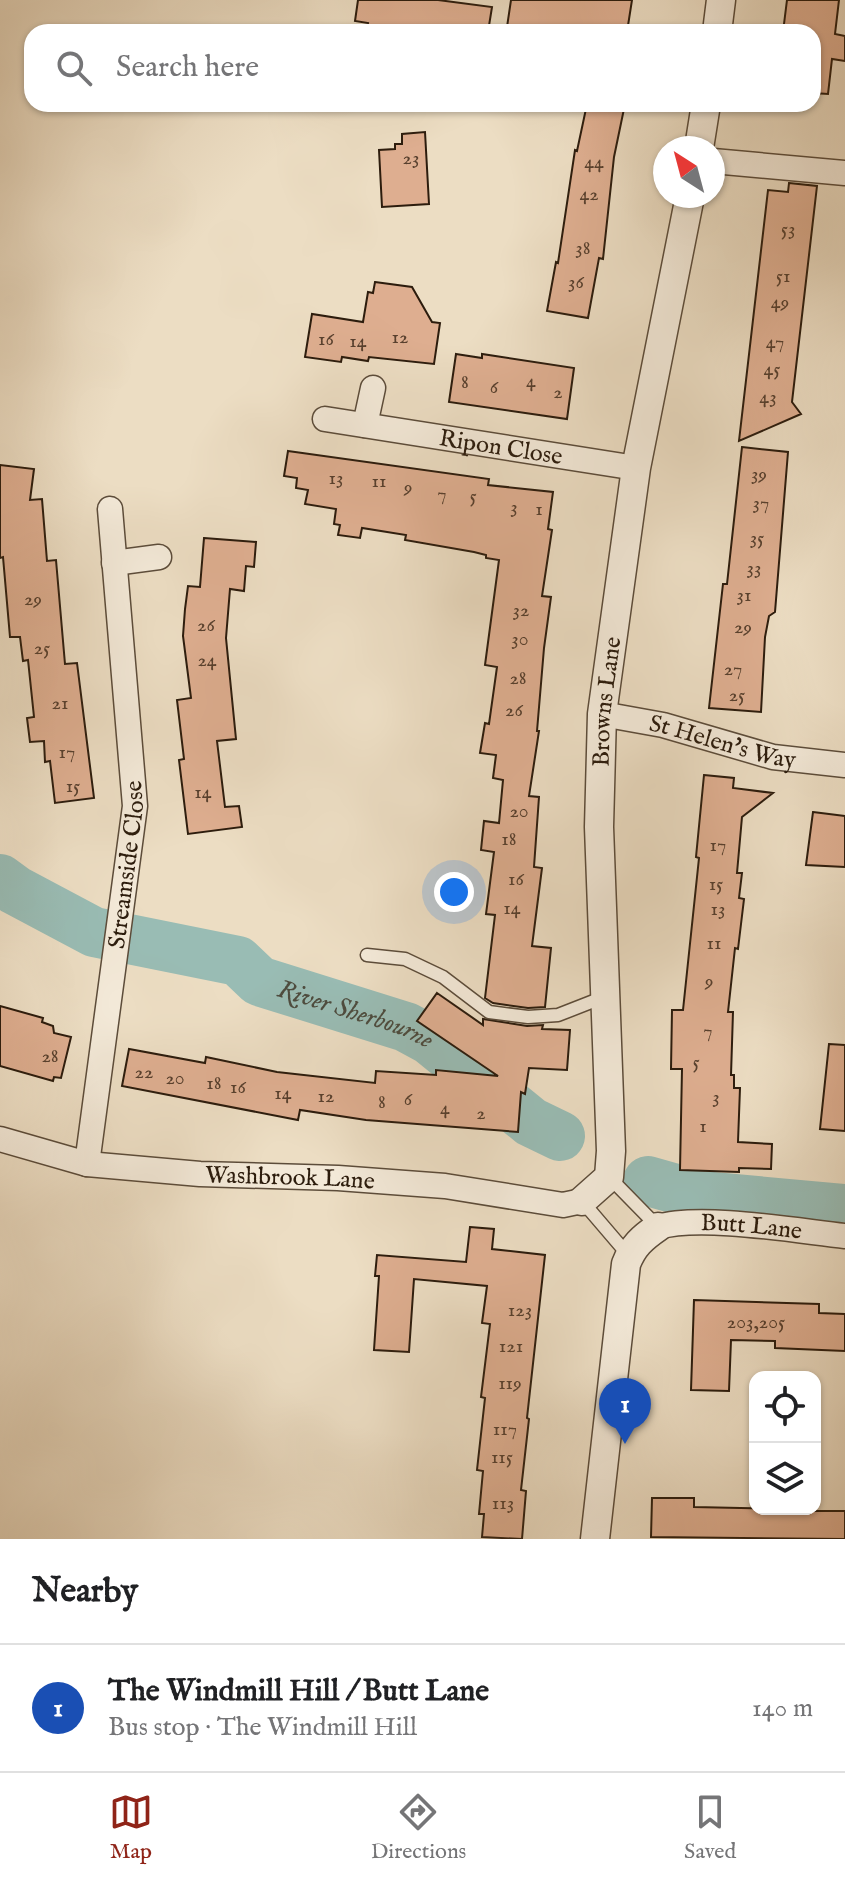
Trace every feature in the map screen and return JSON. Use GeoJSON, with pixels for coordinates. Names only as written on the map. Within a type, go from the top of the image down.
{"type":"FeatureCollection","features":[{"type":"Feature","properties":{"kind":"street"},"geometry":{"type":"LineString","coordinates":[[718,24],[721,0]]}},
{"type":"Feature","properties":{"kind":"street"},"geometry":{"type":"LineString","coordinates":[[701,136],[705,112]]}},
{"type":"Feature","properties":{"kind":"street"},"geometry":{"type":"LineString","coordinates":[[725,162],[845,173]]}},
{"type":"Feature","properties":{"kind":"street","name":"Browns Lane"},"geometry":{"type":"LineString","coordinates":[[609,1177],[611,1151],[599,827],[602,714],[636,468],[688,208]]}},
{"type":"Feature","properties":{"kind":"street"},"geometry":{"type":"LineString","coordinates":[[365,425],[373,388]]}},
{"type":"Feature","properties":{"kind":"street","name":"Ripon Close"},"geometry":{"type":"LineString","coordinates":[[325,419],[636,468]]}},
{"type":"Feature","properties":{"kind":"street","name":"Streamside Close"},"geometry":{"type":"LineString","coordinates":[[87,1164],[135,806],[110,509]]}},
{"type":"Feature","properties":{"kind":"street"},"geometry":{"type":"LineString","coordinates":[[114,563],[159,557]]}},
{"type":"Feature","properties":{"kind":"street","name":"St Helen's Way"},"geometry":{"type":"LineString","coordinates":[[602,714],[663,725],[773,757],[845,765]]}},
{"type":"Feature","properties":{"kind":"street","name":"Washbrook Lane"},"geometry":{"type":"LineString","coordinates":[[0,1139],[87,1164],[200,1174],[338,1178],[445,1186],[563,1205],[582,1201]]}},
{"type":"Feature","properties":{"kind":"street"},"geometry":{"type":"LineString","coordinates":[[582,1201],[609,1177]]}},
{"type":"Feature","properties":{"kind":"street","name":"Butt Lane"},"geometry":{"type":"LineString","coordinates":[[658,1227],[680,1223],[725,1224],[845,1236]]}},
{"type":"Feature","properties":{"kind":"street"},"geometry":{"type":"LineString","coordinates":[[595,1539],[626,1264],[639,1240],[658,1227]]}},
{"type":"Feature","properties":{"kind":"lane"},"geometry":{"type":"LineString","coordinates":[[367,955],[405,959],[418,965],[443,977],[489,1012],[528,1017],[558,1015],[606,996]]}},
{"type":"Feature","properties":{"kind":"lane"},"geometry":{"type":"LineString","coordinates":[[609,1177],[658,1227]]}},
{"type":"Feature","properties":{"kind":"lane"},"geometry":{"type":"LineString","coordinates":[[582,1201],[629,1256]]}},
{"type":"Feature","properties":{"kind":"building"},"geometry":{"type":"Polygon","coordinates":[[[358,0],[438,0],[492,7],[489,24],[368,24],[355,21],[358,0]]]}},
{"type":"Feature","properties":{"kind":"building"},"geometry":{"type":"Polygon","coordinates":[[[511,0],[632,0],[628,24],[507,24],[511,0]]]}},
{"type":"Feature","properties":{"kind":"building"},"geometry":{"type":"Polygon","coordinates":[[[787,0],[839,0],[835,34],[845,36],[845,61],[832,59],[828,94],[821,94],[821,24],[784,24],[787,0]]]}},
{"type":"Feature","properties":{"kind":"building"},"geometry":{"type":"Polygon","coordinates":[[[585,112],[623,112],[614,157],[603,259],[599,258],[588,318],[547,311],[585,112]]]}},
{"type":"Feature","properties":{"kind":"building"},"geometry":{"type":"Polygon","coordinates":[[[425,132],[429,204],[382,207],[379,150],[395,149],[395,144],[402,144],[402,134],[425,132]]]}},
{"type":"Feature","properties":{"kind":"building"},"geometry":{"type":"Polygon","coordinates":[[[789,183],[817,186],[792,402],[801,414],[739,441],[768,190],[788,192],[789,183]]]}},
{"type":"Feature","properties":{"kind":"building"},"geometry":{"type":"Polygon","coordinates":[[[375,282],[412,287],[432,322],[440,323],[434,364],[369,357],[368,361],[342,357],[341,362],[305,357],[312,314],[363,322],[368,292],[373,293],[375,282]]]}},
{"type":"Feature","properties":{"kind":"building"},"geometry":{"type":"Polygon","coordinates":[[[456,354],[482,358],[482,354],[574,368],[567,419],[449,402],[456,354]]]}},
{"type":"Feature","properties":{"kind":"building"},"geometry":{"type":"Polygon","coordinates":[[[742,447],[788,452],[775,612],[769,616],[765,637],[761,712],[709,708],[742,447]]]}},
{"type":"Feature","properties":{"kind":"building"},"geometry":{"type":"Polygon","coordinates":[[[288,451],[489,479],[488,485],[553,492],[548,529],[552,530],[542,596],[551,597],[544,648],[539,731],[529,796],[539,797],[534,867],[542,868],[532,946],[551,948],[545,1007],[493,1003],[485,998],[495,915],[486,914],[494,852],[481,850],[484,821],[499,823],[503,780],[493,778],[496,755],[480,753],[485,723],[489,724],[497,667],[485,665],[499,560],[474,552],[405,540],[406,535],[362,528],[360,538],[338,535],[340,525],[334,524],[336,509],[305,504],[308,490],[296,488],[297,478],[284,476],[288,451]]]}},
{"type":"Feature","properties":{"kind":"building"},"geometry":{"type":"Polygon","coordinates":[[[0,465],[34,469],[30,500],[42,499],[47,561],[56,560],[65,664],[77,663],[94,798],[55,803],[50,761],[45,762],[44,741],[30,742],[27,718],[34,717],[28,660],[23,661],[20,637],[10,637],[3,557],[0,558],[0,465]]]}},
{"type":"Feature","properties":{"kind":"building"},"geometry":{"type":"Polygon","coordinates":[[[204,538],[256,542],[254,567],[246,566],[244,591],[230,589],[226,638],[236,739],[217,741],[225,807],[239,806],[242,827],[188,834],[179,760],[184,759],[177,700],[191,698],[183,636],[185,609],[188,586],[200,587],[204,538]]]}},
{"type":"Feature","properties":{"kind":"building"},"geometry":{"type":"Polygon","coordinates":[[[704,775],[734,778],[733,788],[773,793],[742,817],[737,873],[742,873],[739,898],[744,899],[728,1012],[733,1012],[731,1075],[734,1075],[734,1088],[740,1088],[738,1142],[772,1144],[771,1169],[739,1168],[739,1172],[680,1170],[682,1069],[671,1069],[672,1010],[683,1010],[699,858],[696,857],[704,775]]]}},
{"type":"Feature","properties":{"kind":"building"},"geometry":{"type":"Polygon","coordinates":[[[813,812],[845,816],[845,867],[806,865],[813,812]]]}},
{"type":"Feature","properties":{"kind":"building"},"geometry":{"type":"Polygon","coordinates":[[[437,993],[483,1025],[483,1019],[527,1026],[543,1025],[542,1029],[570,1030],[567,1070],[529,1068],[525,1094],[521,1092],[518,1132],[366,1120],[300,1110],[298,1120],[122,1086],[129,1049],[205,1063],[206,1057],[277,1072],[375,1083],[376,1071],[436,1075],[436,1070],[498,1076],[417,1021],[437,993]]]}},
{"type":"Feature","properties":{"kind":"building"},"geometry":{"type":"Polygon","coordinates":[[[0,1006],[43,1018],[42,1022],[53,1026],[54,1033],[71,1037],[61,1078],[54,1077],[53,1081],[0,1066],[0,1006]]]}},
{"type":"Feature","properties":{"kind":"building"},"geometry":{"type":"Polygon","coordinates":[[[829,1044],[845,1045],[845,1131],[820,1129],[829,1044]]]}},
{"type":"Feature","properties":{"kind":"building"},"geometry":{"type":"Polygon","coordinates":[[[470,1227],[494,1229],[492,1249],[545,1255],[521,1490],[526,1491],[522,1539],[482,1537],[484,1514],[479,1514],[483,1471],[477,1470],[485,1398],[481,1397],[490,1324],[482,1323],[487,1286],[414,1279],[409,1352],[374,1350],[379,1276],[375,1276],[377,1255],[466,1262],[470,1227]]]}},
{"type":"Feature","properties":{"kind":"building"},"geometry":{"type":"Polygon","coordinates":[[[694,1300],[819,1304],[819,1313],[845,1314],[845,1351],[775,1348],[775,1341],[731,1340],[729,1391],[691,1390],[694,1300]]]}},
{"type":"Feature","properties":{"kind":"building"},"geometry":{"type":"Polygon","coordinates":[[[652,1498],[694,1498],[694,1507],[749,1508],[749,1515],[821,1515],[821,1511],[845,1511],[845,1539],[651,1537],[652,1498]]]}},
{"type":"Feature","properties":{"kind":"waterway","name":"River Sherbourne"},"geometry":{"type":"LineString","coordinates":[[0,879],[94,932],[238,961],[259,981],[406,1027],[430,1040],[531,1122],[560,1136]]}},
{"type":"Feature","properties":{"kind":"waterway","name":"River Sherbourne"},"geometry":{"type":"LineString","coordinates":[[648,1181],[701,1196],[845,1209]]}},
{"type":"Feature","properties":{"kind":"place","name":"The Windmill Hill / Butt Lane"},"geometry":{"type":"Point","coordinates":[625,1444]}}]}
